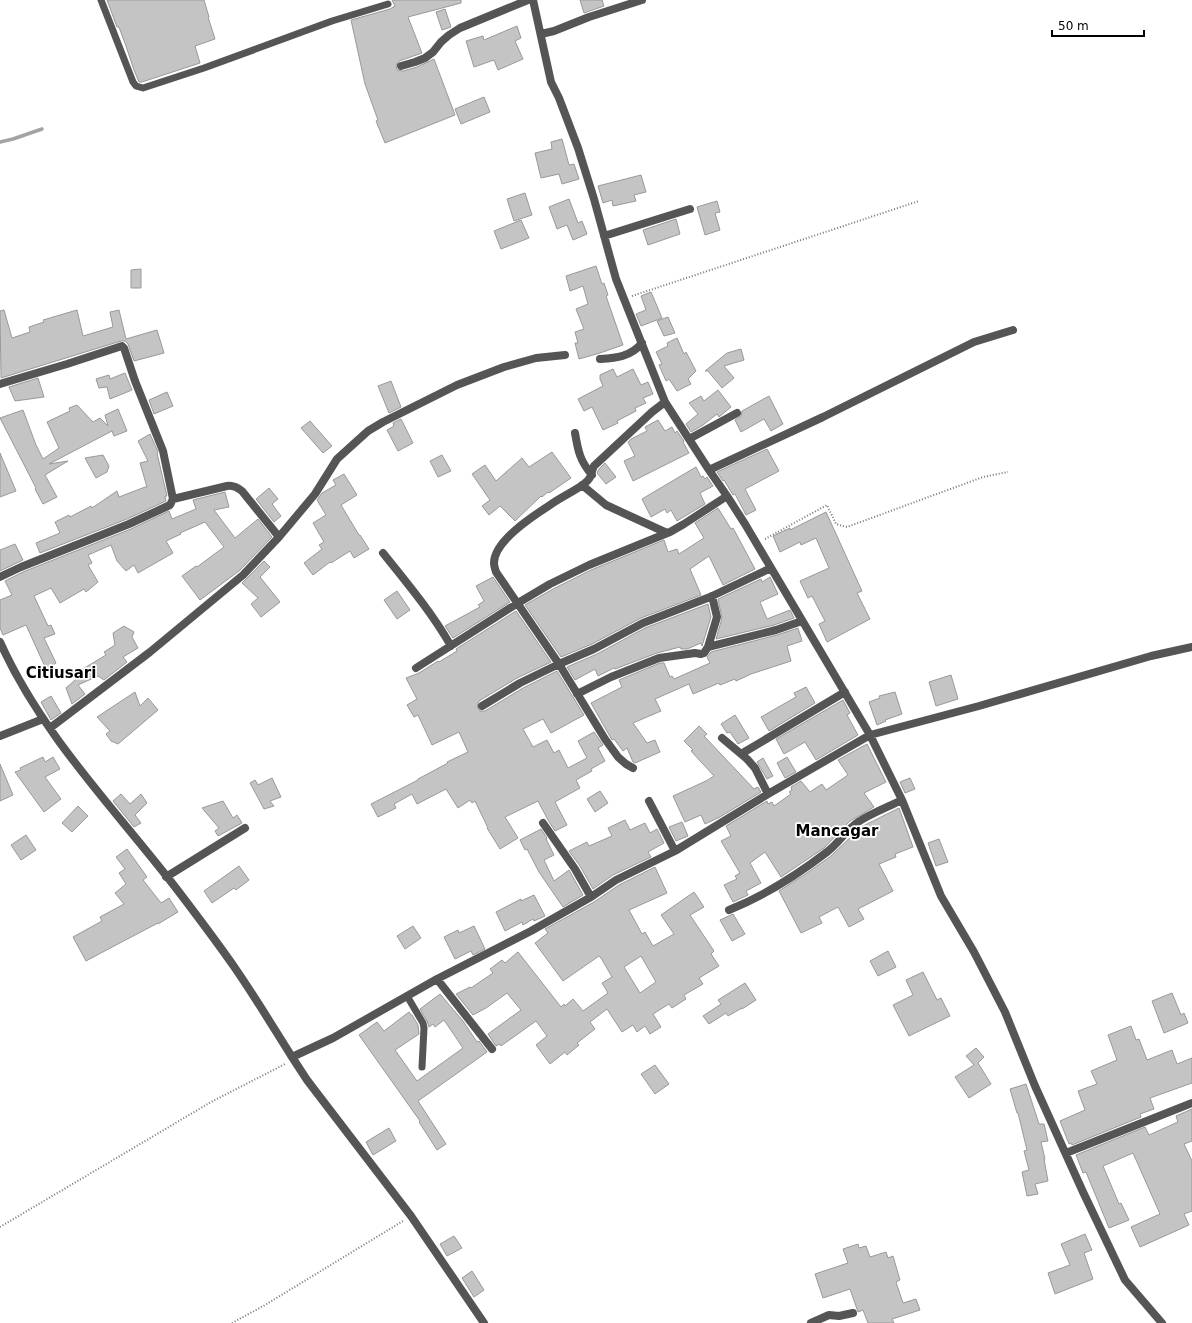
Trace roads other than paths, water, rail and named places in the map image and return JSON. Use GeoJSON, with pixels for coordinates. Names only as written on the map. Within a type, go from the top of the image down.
{"type":"FeatureCollection","features":[{"type":"Feature","properties":{"kind":"street"},"geometry":{"type":"LineString","coordinates":[[401,66],[425,58],[433,52],[440,42],[460,28],[528,0]]}},
{"type":"Feature","properties":{"kind":"street"},"geometry":{"type":"LineString","coordinates":[[534,0],[551,82],[578,148],[616,279],[665,402],[757,544],[870,735],[902,800],[936,885],[974,952],[1005,1012],[1035,1086],[1127,1283],[1162,1323]]}},
{"type":"Feature","properties":{"kind":"street"},"geometry":{"type":"LineString","coordinates":[[541,34],[642,0]]}},
{"type":"Feature","properties":{"kind":"street"},"geometry":{"type":"LineString","coordinates":[[604,236],[690,209]]}},
{"type":"Feature","properties":{"kind":"street"},"geometry":{"type":"LineString","coordinates":[[708,470],[823,417],[974,342],[1013,330]]}},
{"type":"Feature","properties":{"kind":"street"},"geometry":{"type":"LineString","coordinates":[[600,359],[615,358],[627,355],[634,351],[642,343]]}},
{"type":"Feature","properties":{"kind":"street"},"geometry":{"type":"LineString","coordinates":[[0,384],[92,356],[114,347],[122,346],[163,451],[173,499],[170,505],[0,577]]}},
{"type":"Feature","properties":{"kind":"street"},"geometry":{"type":"LineString","coordinates":[[50,728],[150,652],[238,580],[255,564],[315,494],[337,459],[368,431],[457,385],[504,367],[536,358],[565,355]]}},
{"type":"Feature","properties":{"kind":"street"},"geometry":{"type":"LineString","coordinates":[[633,768],[618,757],[559,664],[496,572],[494,564],[496,552],[507,537],[544,508],[587,480],[594,466],[652,412],[665,402]]}},
{"type":"Feature","properties":{"kind":"street"},"geometry":{"type":"LineString","coordinates":[[689,439],[737,413]]}},
{"type":"Feature","properties":{"kind":"street"},"geometry":{"type":"LineString","coordinates":[[575,433],[578,451],[587,480],[606,505],[668,532]]}},
{"type":"Feature","properties":{"kind":"street"},"geometry":{"type":"LineString","coordinates":[[173,499],[227,486],[236,486],[242,491],[279,537]]}},
{"type":"Feature","properties":{"kind":"street"},"geometry":{"type":"LineString","coordinates":[[416,668],[550,584],[589,565],[679,527],[727,496]]}},
{"type":"Feature","properties":{"kind":"street"},"geometry":{"type":"LineString","coordinates":[[383,553],[425,606],[451,646]]}},
{"type":"Feature","properties":{"kind":"street"},"geometry":{"type":"LineString","coordinates":[[482,706],[520,683],[559,664],[594,649],[643,624],[711,596],[771,568]]}},
{"type":"Feature","properties":{"kind":"street"},"geometry":{"type":"LineString","coordinates":[[577,694],[611,677],[660,658],[704,653],[708,647],[717,617],[711,596]]}},
{"type":"Feature","properties":{"kind":"street"},"geometry":{"type":"LineString","coordinates":[[708,647],[769,632],[802,621]]}},
{"type":"Feature","properties":{"kind":"street"},"geometry":{"type":"LineString","coordinates":[[0,642],[11,667],[43,719],[94,788],[166,877],[234,968],[311,1086],[411,1216],[484,1323]]}},
{"type":"Feature","properties":{"kind":"street"},"geometry":{"type":"LineString","coordinates":[[293,1058],[333,1038],[437,979],[531,931],[591,897],[616,880],[675,851],[768,794],[870,735],[979,706],[1151,656],[1192,647]]}},
{"type":"Feature","properties":{"kind":"street"},"geometry":{"type":"LineString","coordinates":[[743,753],[844,692]]}},
{"type":"Feature","properties":{"kind":"street"},"geometry":{"type":"LineString","coordinates":[[0,736],[43,719]]}},
{"type":"Feature","properties":{"kind":"street"},"geometry":{"type":"LineString","coordinates":[[722,738],[743,753],[755,768],[768,794]]}},
{"type":"Feature","properties":{"kind":"street"},"geometry":{"type":"LineString","coordinates":[[729,910],[761,895],[797,873],[829,851],[858,822],[902,800]]}},
{"type":"Feature","properties":{"kind":"street"},"geometry":{"type":"LineString","coordinates":[[649,801],[675,851]]}},
{"type":"Feature","properties":{"kind":"street"},"geometry":{"type":"LineString","coordinates":[[543,823],[575,869],[591,897]]}},
{"type":"Feature","properties":{"kind":"street"},"geometry":{"type":"LineString","coordinates":[[166,877],[245,828]]}},
{"type":"Feature","properties":{"kind":"street"},"geometry":{"type":"LineString","coordinates":[[437,979],[492,1050]]}},
{"type":"Feature","properties":{"kind":"street"},"geometry":{"type":"LineString","coordinates":[[1066,1153],[1192,1103]]}},
{"type":"Feature","properties":{"kind":"street"},"geometry":{"type":"LineString","coordinates":[[811,1323],[829,1315],[839,1316],[853,1313]]}},
{"type":"Feature","properties":{"kind":"lane"},"geometry":{"type":"LineString","coordinates":[[101,0],[133,82],[136,86],[143,88],[204,68],[332,21],[388,4]]}},
{"type":"Feature","properties":{"kind":"lane"},"geometry":{"type":"LineString","coordinates":[[407,996],[424,1028],[422,1067]]}},
{"type":"Feature","properties":{"kind":"waterway"},"geometry":{"type":"LineString","coordinates":[[0,142],[42,129]]}},
{"type":"Feature","properties":{"kind":"district","name":"Citiusari"},"geometry":{"type":"Point","coordinates":[61,673]}},
{"type":"Feature","properties":{"kind":"district","name":"Mancagar"},"geometry":{"type":"Point","coordinates":[837,831]}}]}
